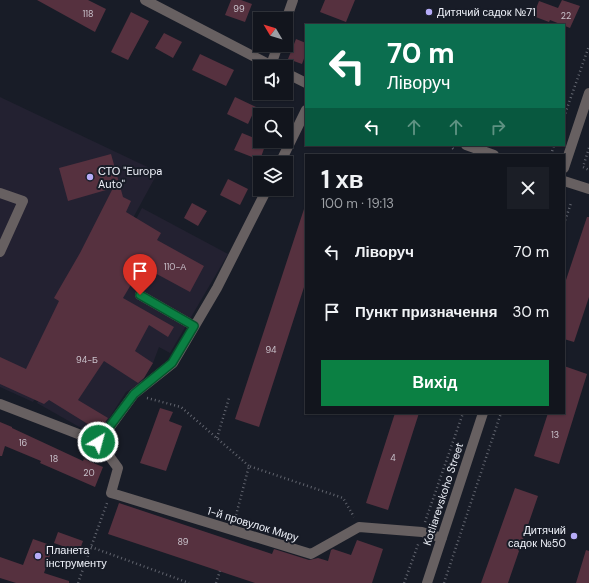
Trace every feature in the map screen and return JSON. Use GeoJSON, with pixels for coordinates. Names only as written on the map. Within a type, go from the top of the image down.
{"type":"FeatureCollection","features":[{"type":"Feature","properties":{"kind":"street"},"geometry":{"type":"LineString","coordinates":[[146,0],[261,60]]}},
{"type":"Feature","properties":{"kind":"street"},"geometry":{"type":"LineString","coordinates":[[289,12],[293,0]]}},
{"type":"Feature","properties":{"kind":"street"},"geometry":{"type":"LineString","coordinates":[[293,76],[305,82]]}},
{"type":"Feature","properties":{"kind":"street"},"geometry":{"type":"LineString","coordinates":[[565,165],[589,93]]}},
{"type":"Feature","properties":{"kind":"street"},"geometry":{"type":"LineString","coordinates":[[283,156],[305,112]]}},
{"type":"Feature","properties":{"kind":"street"},"geometry":{"type":"LineString","coordinates":[[469,146],[491,154]]}},
{"type":"Feature","properties":{"kind":"street"},"geometry":{"type":"LineString","coordinates":[[565,181],[589,189]]}},
{"type":"Feature","properties":{"kind":"street"},"geometry":{"type":"LineString","coordinates":[[0,193],[24,201],[0,252]]}},
{"type":"Feature","properties":{"kind":"street"},"geometry":{"type":"LineString","coordinates":[[98,442],[134,394],[172,363],[217,288],[263,196]]}},
{"type":"Feature","properties":{"kind":"street"},"geometry":{"type":"LineString","coordinates":[[140,295],[194,326]]}},
{"type":"Feature","properties":{"kind":"street"},"geometry":{"type":"LineString","coordinates":[[0,404],[98,442],[118,468],[111,493]]}},
{"type":"Feature","properties":{"kind":"street","name":"Kotliarevskoho Street"},"geometry":{"type":"LineString","coordinates":[[427,583],[483,414]]}},
{"type":"Feature","properties":{"kind":"street","name":"1-й провулок Миру"},"geometry":{"type":"LineString","coordinates":[[111,493],[311,554],[359,527]]}},
{"type":"Feature","properties":{"kind":"street"},"geometry":{"type":"LineString","coordinates":[[359,527],[422,532],[442,538]]}},
{"type":"Feature","properties":{"kind":"path"},"geometry":{"type":"LineString","coordinates":[[565,115],[589,46]]}},
{"type":"Feature","properties":{"kind":"path"},"geometry":{"type":"LineString","coordinates":[[589,148],[583,167],[589,170]]}},
{"type":"Feature","properties":{"kind":"path"},"geometry":{"type":"LineString","coordinates":[[565,221],[571,203]]}},
{"type":"Feature","properties":{"kind":"path"},"geometry":{"type":"LineString","coordinates":[[134,394],[181,407],[249,466],[343,498],[359,527]]}},
{"type":"Feature","properties":{"kind":"path"},"geometry":{"type":"LineString","coordinates":[[217,438],[229,398]]}},
{"type":"Feature","properties":{"kind":"path"},"geometry":{"type":"LineString","coordinates":[[404,583],[463,414]]}},
{"type":"Feature","properties":{"kind":"path"},"geometry":{"type":"LineString","coordinates":[[444,583],[501,414]]}},
{"type":"Feature","properties":{"kind":"path"},"geometry":{"type":"LineString","coordinates":[[232,530],[249,466]]}},
{"type":"Feature","properties":{"kind":"path"},"geometry":{"type":"LineString","coordinates":[[78,583],[111,493]]}},
{"type":"Feature","properties":{"kind":"path"},"geometry":{"type":"LineString","coordinates":[[91,547],[189,583]]}},
{"type":"Feature","properties":{"kind":"path"},"geometry":{"type":"LineString","coordinates":[[216,583],[220,571]]}},
{"type":"Feature","properties":{"kind":"shaded area"},"geometry":{"type":"Polygon","coordinates":[[[0,97],[158,172],[33,402],[0,387],[0,97]]]}},
{"type":"Feature","properties":{"kind":"shaded area"},"geometry":{"type":"Polygon","coordinates":[[[142,208],[228,254],[170,353],[159,347],[153,363],[140,384],[126,392],[97,437],[37,403],[142,208]]]}},
{"type":"Feature","properties":{"kind":"building"},"geometry":{"type":"Polygon","coordinates":[[[37,0],[88,0],[106,9],[95,32],[37,0]]]}},
{"type":"Feature","properties":{"kind":"building"},"geometry":{"type":"Polygon","coordinates":[[[231,0],[241,0],[252,4],[245,22],[225,15],[231,0]]]}},
{"type":"Feature","properties":{"kind":"building"},"geometry":{"type":"Polygon","coordinates":[[[325,0],[355,0],[346,22],[320,12],[325,0]]]}},
{"type":"Feature","properties":{"kind":"building"},"geometry":{"type":"Polygon","coordinates":[[[562,0],[580,6],[570,28],[565,26],[565,24],[560,24],[550,20],[549,22],[533,16],[539,1],[558,8],[562,0]]]}},
{"type":"Feature","properties":{"kind":"building"},"geometry":{"type":"Polygon","coordinates":[[[131,12],[149,21],[128,60],[111,52],[131,12]]]}},
{"type":"Feature","properties":{"kind":"building"},"geometry":{"type":"Polygon","coordinates":[[[164,33],[182,42],[173,58],[155,48],[164,33]]]}},
{"type":"Feature","properties":{"kind":"building"},"geometry":{"type":"Polygon","coordinates":[[[296,39],[305,43],[305,56],[302,64],[288,59],[291,52],[293,52],[293,46],[296,39]]]}},
{"type":"Feature","properties":{"kind":"building"},"geometry":{"type":"Polygon","coordinates":[[[200,54],[234,70],[226,86],[192,70],[200,54]]]}},
{"type":"Feature","properties":{"kind":"building"},"geometry":{"type":"Polygon","coordinates":[[[235,97],[256,107],[253,108],[253,113],[248,124],[227,114],[235,97]]]}},
{"type":"Feature","properties":{"kind":"building"},"geometry":{"type":"Polygon","coordinates":[[[242,133],[253,138],[253,148],[264,148],[261,156],[253,156],[253,157],[234,150],[242,133]]]}},
{"type":"Feature","properties":{"kind":"building"},"geometry":{"type":"Polygon","coordinates":[[[111,154],[123,197],[131,201],[126,212],[161,233],[157,240],[204,266],[190,292],[142,266],[123,298],[174,327],[168,337],[149,325],[135,351],[153,363],[144,378],[138,383],[104,361],[78,400],[108,418],[99,431],[49,400],[44,404],[0,384],[0,357],[26,369],[59,301],[54,298],[80,253],[113,188],[68,201],[59,168],[111,154]]]}},
{"type":"Feature","properties":{"kind":"building"},"geometry":{"type":"Polygon","coordinates":[[[228,179],[248,189],[240,205],[220,195],[228,179]]]}},
{"type":"Feature","properties":{"kind":"building"},"geometry":{"type":"Polygon","coordinates":[[[192,203],[207,211],[198,226],[184,218],[192,203]]]}},
{"type":"Feature","properties":{"kind":"building"},"geometry":{"type":"Polygon","coordinates":[[[305,209],[305,284],[259,427],[235,419],[305,209]]]}},
{"type":"Feature","properties":{"kind":"building"},"geometry":{"type":"Polygon","coordinates":[[[587,217],[589,217],[589,297],[574,342],[565,339],[565,283],[587,217]]]}},
{"type":"Feature","properties":{"kind":"building"},"geometry":{"type":"Polygon","coordinates":[[[565,366],[587,374],[559,464],[534,456],[548,414],[565,414],[565,366]]]}},
{"type":"Feature","properties":{"kind":"building"},"geometry":{"type":"Polygon","coordinates":[[[160,408],[173,412],[169,421],[182,426],[166,471],[140,463],[160,408]]]}},
{"type":"Feature","properties":{"kind":"building"},"geometry":{"type":"Polygon","coordinates":[[[395,414],[419,414],[388,510],[366,503],[395,414]]]}},
{"type":"Feature","properties":{"kind":"building"},"geometry":{"type":"Polygon","coordinates":[[[0,422],[83,461],[84,459],[103,467],[95,487],[40,463],[41,461],[5,446],[2,456],[0,456],[0,422]]]}},
{"type":"Feature","properties":{"kind":"building"},"geometry":{"type":"Polygon","coordinates":[[[515,488],[538,496],[508,583],[481,583],[515,488]]]}},
{"type":"Feature","properties":{"kind":"building"},"geometry":{"type":"Polygon","coordinates":[[[119,503],[272,554],[274,549],[309,560],[318,558],[328,561],[331,550],[333,549],[351,555],[357,540],[383,549],[372,583],[255,583],[108,534],[119,503]]]}},
{"type":"Feature","properties":{"kind":"building"},"geometry":{"type":"Polygon","coordinates":[[[58,532],[83,541],[79,552],[54,543],[58,532]]]}},
{"type":"Feature","properties":{"kind":"building","name":"Планета інструменту"},"geometry":{"type":"Polygon","coordinates":[[[33,539],[53,546],[44,573],[69,581],[69,583],[16,583],[0,578],[0,557],[23,565],[33,539]]]}},
{"type":"Feature","properties":{"kind":"building"},"geometry":{"type":"Polygon","coordinates":[[[586,550],[589,551],[589,583],[576,583],[586,550]]]}},
{"type":"Feature","properties":{"kind":"place","name":"Дитячий садок №71"},"geometry":{"type":"Point","coordinates":[429,12]}},
{"type":"Feature","properties":{"kind":"place","name":"СТО \"Europa Auto\""},"geometry":{"type":"Point","coordinates":[90,177]}},
{"type":"Feature","properties":{"kind":"place","name":"Дитячий садок №50"},"geometry":{"type":"Point","coordinates":[574,536]}},
{"type":"Feature","properties":{"kind":"place","name":"Планета інструменту"},"geometry":{"type":"Point","coordinates":[38,556]}},
{"type":"Feature","properties":{"kind":"route"},"geometry":{"type":"LineString","coordinates":[[98,442],[134,394],[172,363],[194,326],[140,295]]}}]}
